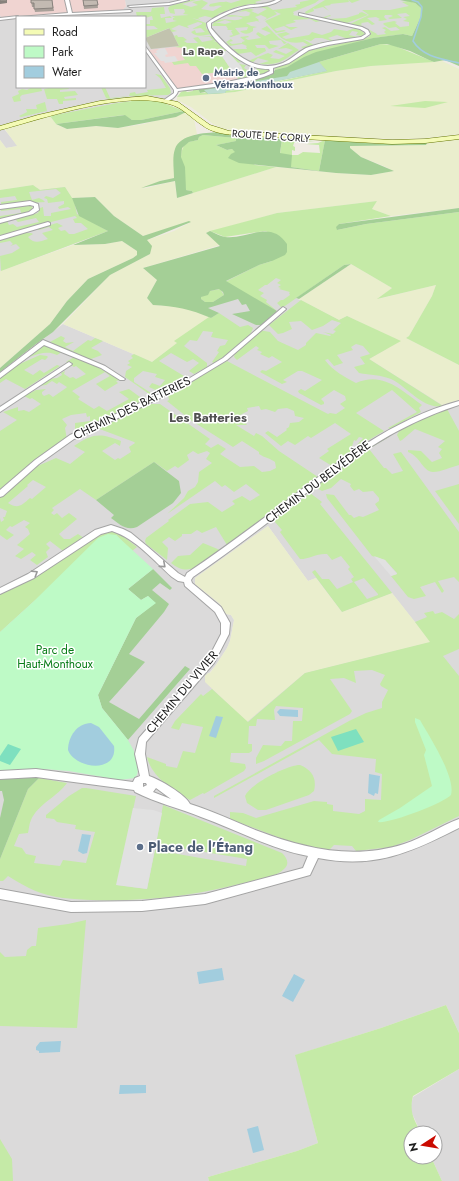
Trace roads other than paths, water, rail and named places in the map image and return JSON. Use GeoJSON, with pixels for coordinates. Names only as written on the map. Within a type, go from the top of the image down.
{"type":"FeatureCollection","features":[{"type":"Feature","properties":{"kind":"street"},"geometry":{"type":"LineString","coordinates":[[67,0],[70,14]]}},
{"type":"Feature","properties":{"kind":"street"},"geometry":{"type":"LineString","coordinates":[[130,6],[169,4],[187,0]]}},
{"type":"Feature","properties":{"kind":"street"},"geometry":{"type":"LineString","coordinates":[[279,0],[267,5],[244,8],[216,18],[208,25],[210,30],[241,61],[253,65],[271,67],[286,63],[298,53],[362,38],[368,34],[367,31],[361,28],[300,14]]}},
{"type":"Feature","properties":{"kind":"street"},"geometry":{"type":"LineString","coordinates":[[37,16],[131,13],[130,1]]}},
{"type":"Feature","properties":{"kind":"street"},"geometry":{"type":"LineString","coordinates":[[0,18],[16,17]]}},
{"type":"Feature","properties":{"kind":"street"},"geometry":{"type":"LineString","coordinates":[[146,48],[176,90]]}},
{"type":"Feature","properties":{"kind":"street"},"geometry":{"type":"LineString","coordinates":[[176,90],[221,84],[266,75],[272,72],[271,67]]}},
{"type":"Feature","properties":{"kind":"street"},"geometry":{"type":"LineString","coordinates":[[166,100],[176,93],[176,90]]}},
{"type":"Feature","properties":{"kind":"street","name":"ROUTE DE CORLY"},"geometry":{"type":"LineString","coordinates":[[0,128],[22,120],[118,100],[139,98],[166,100],[185,108],[209,127],[223,132],[238,134],[392,142],[425,141],[459,137]]}},
{"type":"Feature","properties":{"kind":"street"},"geometry":{"type":"LineString","coordinates":[[0,207],[30,203],[36,205],[38,208],[31,213],[0,222]]}},
{"type":"Feature","properties":{"kind":"street"},"geometry":{"type":"LineString","coordinates":[[0,238],[48,224]]}},
{"type":"Feature","properties":{"kind":"street","name":"CHEMIN DES BATTERIES"},"geometry":{"type":"LineString","coordinates":[[0,494],[37,462],[72,437],[177,388],[225,358],[283,309]]}},
{"type":"Feature","properties":{"kind":"street"},"geometry":{"type":"LineString","coordinates":[[0,376],[43,342],[103,367],[122,379]]}},
{"type":"Feature","properties":{"kind":"street"},"geometry":{"type":"LineString","coordinates":[[0,410],[69,364]]}},
{"type":"Feature","properties":{"kind":"street","name":"CHEMIN DU BELVÉDÈRE"},"geometry":{"type":"LineString","coordinates":[[187,580],[190,575],[255,529],[324,475],[366,446],[418,417],[459,403]]}},
{"type":"Feature","properties":{"kind":"street","name":"CHEMIN DU VIVIER"},"geometry":{"type":"LineString","coordinates":[[0,591],[31,576],[98,532],[108,528],[118,530],[128,535],[181,580],[187,580],[188,584],[218,609],[222,616],[226,630],[224,638],[211,661],[146,734],[142,741],[140,754],[147,779]]}},
{"type":"Feature","properties":{"kind":"street"},"geometry":{"type":"LineString","coordinates":[[0,775],[36,773],[130,786],[141,789],[152,796],[188,807],[285,846],[314,854],[338,857],[385,854],[404,849],[459,823]]}},
{"type":"Feature","properties":{"kind":"street"},"geometry":{"type":"LineString","coordinates":[[141,789],[139,781],[147,779],[158,784],[188,807]]}},
{"type":"Feature","properties":{"kind":"street"},"geometry":{"type":"LineString","coordinates":[[0,894],[71,907],[109,908],[176,904],[205,899],[306,872],[312,862],[314,854]]}},
{"type":"Feature","properties":{"kind":"water"},"geometry":{"type":"Polygon","coordinates":[[[280,709],[298,710],[298,717],[280,716],[277,712],[280,709]]]}},
{"type":"Feature","properties":{"kind":"water"},"geometry":{"type":"Polygon","coordinates":[[[216,716],[223,717],[216,738],[209,736],[216,716]]]}},
{"type":"Feature","properties":{"kind":"water"},"geometry":{"type":"Polygon","coordinates":[[[91,723],[99,727],[114,746],[113,755],[109,761],[103,765],[95,766],[79,761],[72,756],[68,750],[68,745],[74,732],[82,725],[91,723]]]}},
{"type":"Feature","properties":{"kind":"water"},"geometry":{"type":"Polygon","coordinates":[[[369,774],[380,776],[378,794],[375,793],[374,796],[368,793],[369,774]]]}},
{"type":"Feature","properties":{"kind":"water"},"geometry":{"type":"Polygon","coordinates":[[[82,834],[91,835],[87,853],[83,854],[78,851],[82,834]]]}},
{"type":"Feature","properties":{"kind":"water"},"geometry":{"type":"Polygon","coordinates":[[[222,968],[224,980],[199,984],[197,972],[222,968]]]}},
{"type":"Feature","properties":{"kind":"water"},"geometry":{"type":"Polygon","coordinates":[[[294,974],[305,980],[293,1002],[282,996],[294,974]]]}},
{"type":"Feature","properties":{"kind":"water"},"geometry":{"type":"Polygon","coordinates":[[[61,1041],[60,1052],[39,1053],[39,1051],[36,1050],[36,1047],[40,1042],[61,1041]]]}},
{"type":"Feature","properties":{"kind":"water"},"geometry":{"type":"Polygon","coordinates":[[[120,1085],[146,1085],[146,1093],[119,1094],[120,1085]]]}},
{"type":"Feature","properties":{"kind":"water"},"geometry":{"type":"Polygon","coordinates":[[[258,1126],[264,1150],[253,1153],[247,1129],[258,1126]]]}},
{"type":"Feature","properties":{"kind":"waterway"},"geometry":{"type":"LineString","coordinates":[[412,0],[418,2],[422,7],[421,17],[413,41],[422,51],[427,54],[459,63]]}},
{"type":"Feature","properties":{"kind":"place","name":"Mairie de Vétraz-Monthoux"},"geometry":{"type":"Point","coordinates":[206,78]}},
{"type":"Feature","properties":{"kind":"place","name":"Place de l'Étang"},"geometry":{"type":"Point","coordinates":[140,847]}},
{"type":"Feature","properties":{"kind":"district","name":"La Rape"},"geometry":{"type":"Point","coordinates":[203,51]}},
{"type":"Feature","properties":{"kind":"district","name":"Les Batteries"},"geometry":{"type":"Point","coordinates":[208,417]}},
{"type":"Feature","properties":{"kind":"park label","name":"Parc de Haut-Monthoux"},"geometry":{"type":"Point","coordinates":[55,657]}}]}
